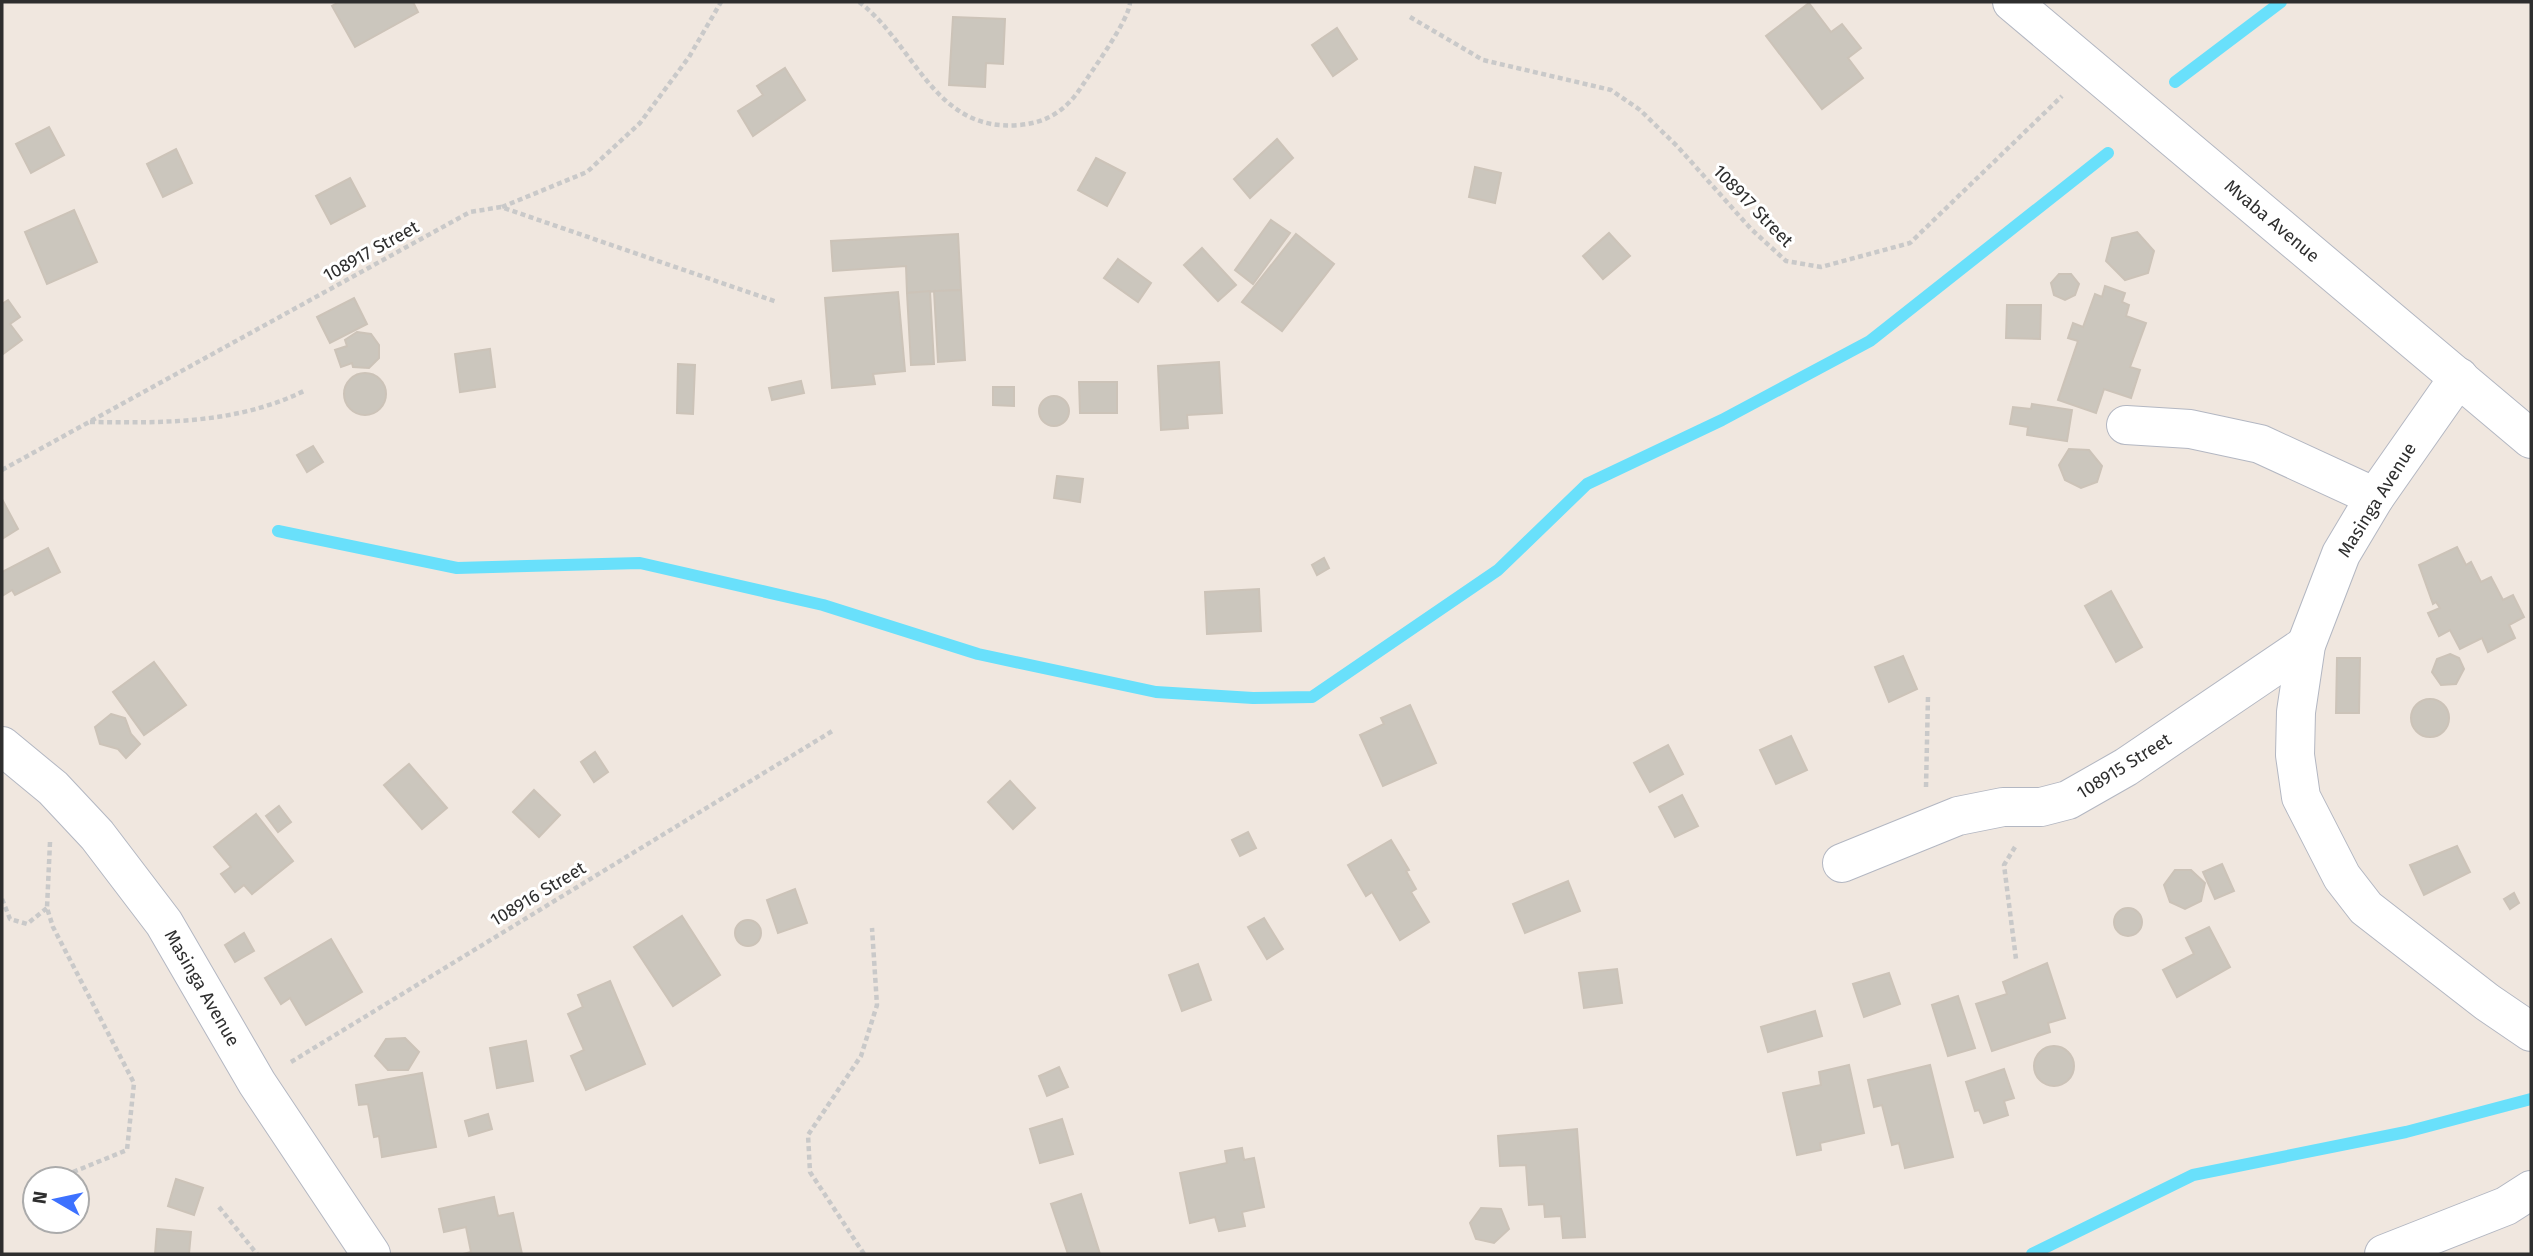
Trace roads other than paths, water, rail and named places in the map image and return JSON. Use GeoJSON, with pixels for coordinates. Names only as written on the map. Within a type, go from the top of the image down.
{"type":"FeatureCollection","features":[{"type":"Feature","properties":{"kind":"street","name":"Mvaba Avenue"},"geometry":{"type":"LineString","coordinates":[[2012,2],[2531,439]]}},
{"type":"Feature","properties":{"kind":"street","name":"Masinga Avenue"},"geometry":{"type":"LineString","coordinates":[[2459,377],[2375,497],[2341,554],[2306,645],[2296,712],[2295,755],[2301,797],[2342,877],[2366,908],[2487,1002],[2531,1032]]}},
{"type":"Feature","properties":{"kind":"street"},"geometry":{"type":"LineString","coordinates":[[2126,425],[2190,429],[2260,444],[2375,497]]}},
{"type":"Feature","properties":{"kind":"street","name":"108915 Street"},"geometry":{"type":"LineString","coordinates":[[1842,863],[1958,816],[2003,807],[2041,807],[2068,800],[2126,767],[2306,645]]}},
{"type":"Feature","properties":{"kind":"street","name":"Masinga Avenue"},"geometry":{"type":"LineString","coordinates":[[2,747],[52,788],[97,835],[164,923],[257,1083],[371,1254]]}},
{"type":"Feature","properties":{"kind":"street"},"geometry":{"type":"LineString","coordinates":[[2384,1254],[2506,1206],[2531,1190]]}},
{"type":"Feature","properties":{"kind":"waterway"},"geometry":{"type":"LineString","coordinates":[[2175,82],[2281,2]]}},
{"type":"Feature","properties":{"kind":"waterway"},"geometry":{"type":"LineString","coordinates":[[278,531],[457,568],[640,563],[823,605],[978,654],[1156,692],[1253,698],[1312,697],[1498,570],[1587,484],[1722,420],[1870,341],[2108,153]]}},
{"type":"Feature","properties":{"kind":"waterway"},"geometry":{"type":"LineString","coordinates":[[2032,1254],[2193,1175],[2406,1132],[2531,1099]]}}]}
